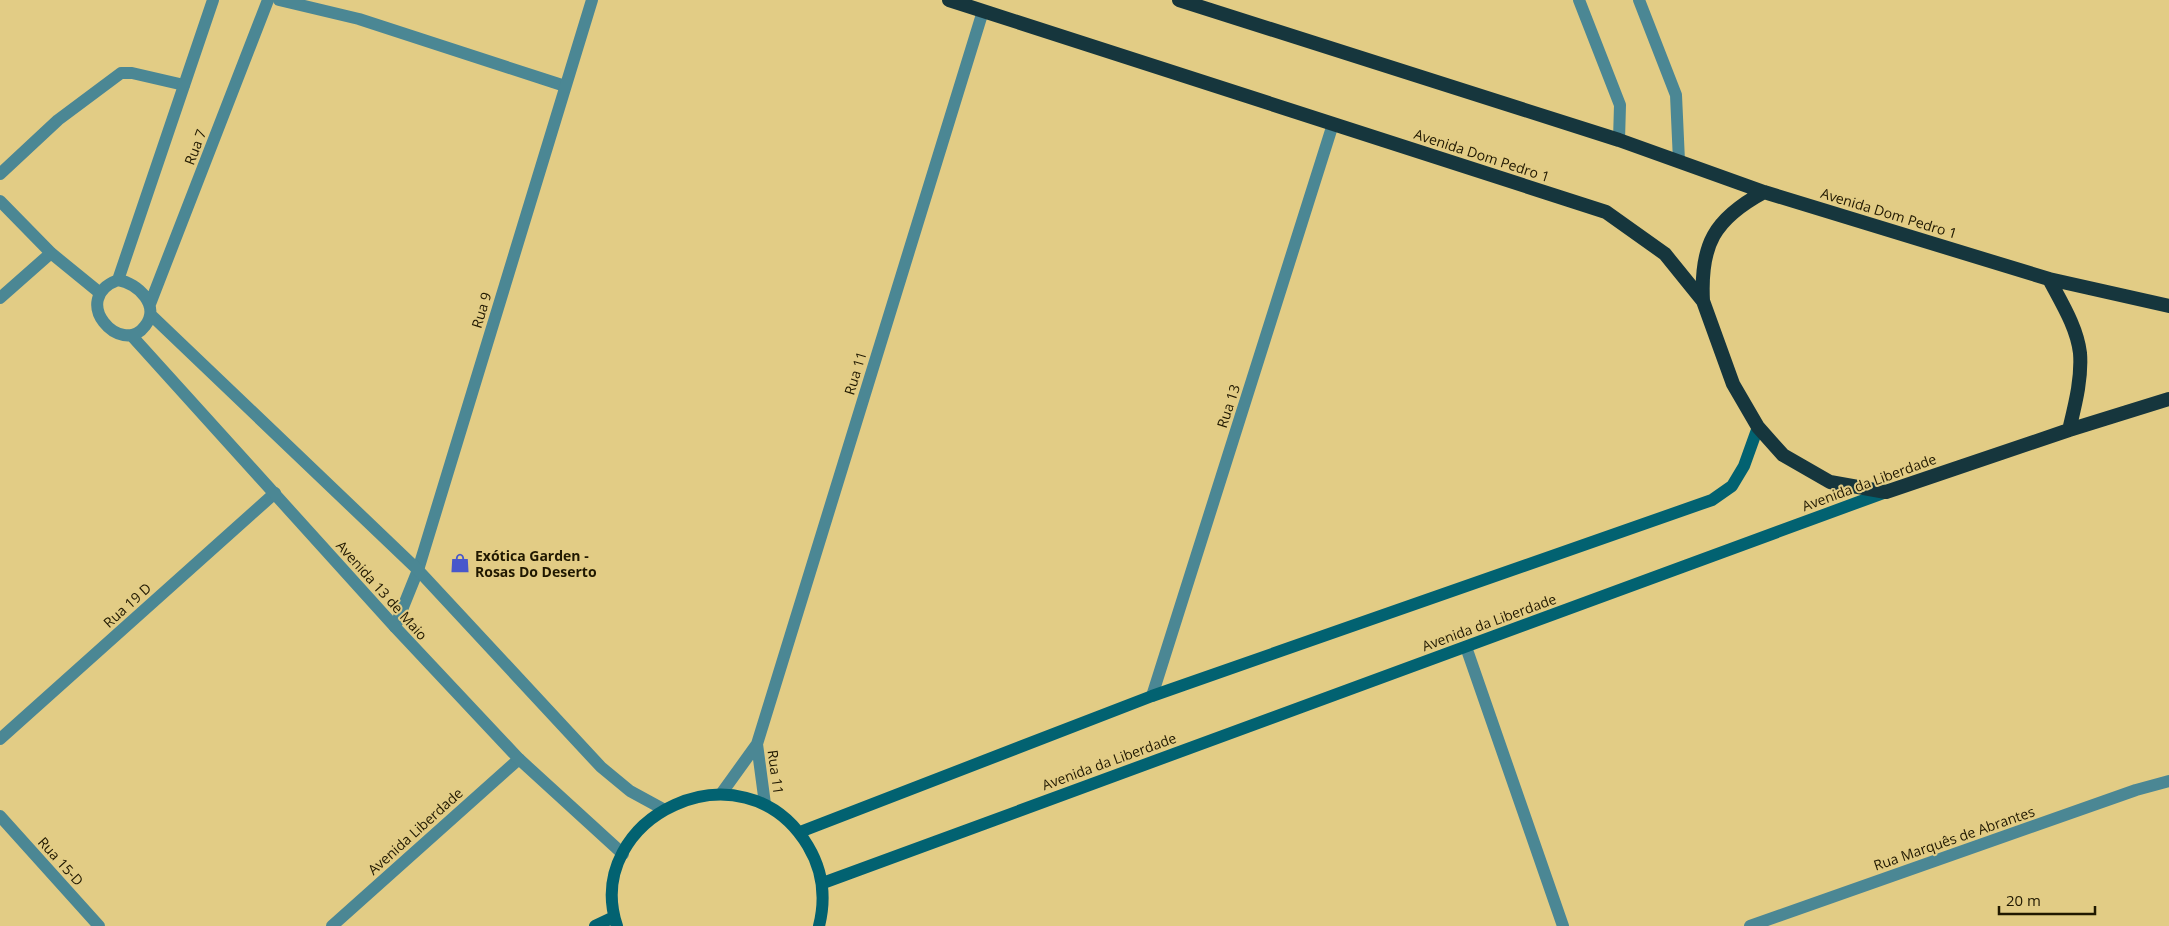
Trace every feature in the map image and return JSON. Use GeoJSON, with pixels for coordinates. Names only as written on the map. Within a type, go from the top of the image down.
{"type":"FeatureCollection","features":[{"type":"Feature","properties":{"kind":"highway","name":"Avenida Dom Pedro 1"},"geometry":{"type":"LineString","coordinates":[[948,0],[1606,212],[1665,254],[1703,302],[1733,384],[1758,427],[1783,455],[1830,482],[1886,492]]}},
{"type":"Feature","properties":{"kind":"highway","name":"Avenida Dom Pedro 1"},"geometry":{"type":"LineString","coordinates":[[1179,0],[1619,140],[1764,192],[2048,279]]}},
{"type":"Feature","properties":{"kind":"highway"},"geometry":{"type":"LineString","coordinates":[[1703,302],[1701,274],[1707,248],[1721,224],[1740,205],[1764,192]]}},
{"type":"Feature","properties":{"kind":"highway"},"geometry":{"type":"LineString","coordinates":[[2048,279],[2169,306]]}},
{"type":"Feature","properties":{"kind":"highway"},"geometry":{"type":"LineString","coordinates":[[2048,279],[2067,313],[2080,352],[2079,387],[2069,430]]}},
{"type":"Feature","properties":{"kind":"highway","name":"Avenida da Liberdade"},"geometry":{"type":"LineString","coordinates":[[1886,492],[2069,430],[2169,400]]}},
{"type":"Feature","properties":{"kind":"main road"},"geometry":{"type":"LineString","coordinates":[[800,832],[1152,696],[1712,500],[1732,486],[1744,466],[1758,427]]}},
{"type":"Feature","properties":{"kind":"main road","name":"Avenida da Liberdade"},"geometry":{"type":"LineString","coordinates":[[823,884],[1886,492]]}},
{"type":"Feature","properties":{"kind":"main road"},"geometry":{"type":"LineString","coordinates":[[595,926],[616,922],[613,890],[623,854],[640,829],[664,810],[691,797],[721,794],[744,797],[765,804],[784,816],[800,832],[815,856],[823,884],[823,910],[819,926]]}},
{"type":"Feature","properties":{"kind":"street"},"geometry":{"type":"LineString","coordinates":[[118,280],[214,0]]}},
{"type":"Feature","properties":{"kind":"street","name":"Rua 7"},"geometry":{"type":"LineString","coordinates":[[150,309],[268,0]]}},
{"type":"Feature","properties":{"kind":"street"},"geometry":{"type":"LineString","coordinates":[[279,0],[359,19],[565,86]]}},
{"type":"Feature","properties":{"kind":"street","name":"Rua 9"},"geometry":{"type":"LineString","coordinates":[[395,627],[418,570],[592,0]]}},
{"type":"Feature","properties":{"kind":"street"},"geometry":{"type":"LineString","coordinates":[[1579,0],[1620,105],[1619,140]]}},
{"type":"Feature","properties":{"kind":"street"},"geometry":{"type":"LineString","coordinates":[[1638,0],[1676,95],[1679,161]]}},
{"type":"Feature","properties":{"kind":"street","name":"Rua 11"},"geometry":{"type":"LineString","coordinates":[[721,794],[756,744],[983,11]]}},
{"type":"Feature","properties":{"kind":"street"},"geometry":{"type":"LineString","coordinates":[[0,174],[58,120],[116,76],[126,72],[184,85]]}},
{"type":"Feature","properties":{"kind":"street","name":"Rua 13"},"geometry":{"type":"LineString","coordinates":[[1152,696],[1334,124]]}},
{"type":"Feature","properties":{"kind":"street"},"geometry":{"type":"LineString","coordinates":[[0,201],[51,253],[100,293]]}},
{"type":"Feature","properties":{"kind":"street"},"geometry":{"type":"LineString","coordinates":[[0,298],[51,253]]}},
{"type":"Feature","properties":{"kind":"street"},"geometry":{"type":"LineString","coordinates":[[150,309],[146,325],[139,333],[124,336],[112,330],[100,317],[97,303],[100,293],[107,284],[118,280],[128,282],[143,294],[150,309],[418,570],[601,767],[630,791],[664,810]]}},
{"type":"Feature","properties":{"kind":"street","name":"Avenida 13 de Maio"},"geometry":{"type":"LineString","coordinates":[[131,335],[395,627],[518,759],[623,854]]}},
{"type":"Feature","properties":{"kind":"street","name":"Rua 19 D"},"geometry":{"type":"LineString","coordinates":[[0,739],[274,493]]}},
{"type":"Feature","properties":{"kind":"street"},"geometry":{"type":"LineString","coordinates":[[1466,647],[1563,926]]}},
{"type":"Feature","properties":{"kind":"street","name":"Rua 11"},"geometry":{"type":"LineString","coordinates":[[756,744],[765,804]]}},
{"type":"Feature","properties":{"kind":"street","name":"Avenida Liberdade"},"geometry":{"type":"LineString","coordinates":[[332,926],[518,759]]}},
{"type":"Feature","properties":{"kind":"street","name":"Rua Marquês de Abrantes"},"geometry":{"type":"LineString","coordinates":[[1750,926],[2127,793],[2169,781]]}},
{"type":"Feature","properties":{"kind":"street","name":"Rua 15-D"},"geometry":{"type":"LineString","coordinates":[[0,816],[99,926]]}},
{"type":"Feature","properties":{"kind":"place","name":"Exótica Garden - Rosas Do Deserto"},"geometry":{"type":"Point","coordinates":[460,563]}}]}
